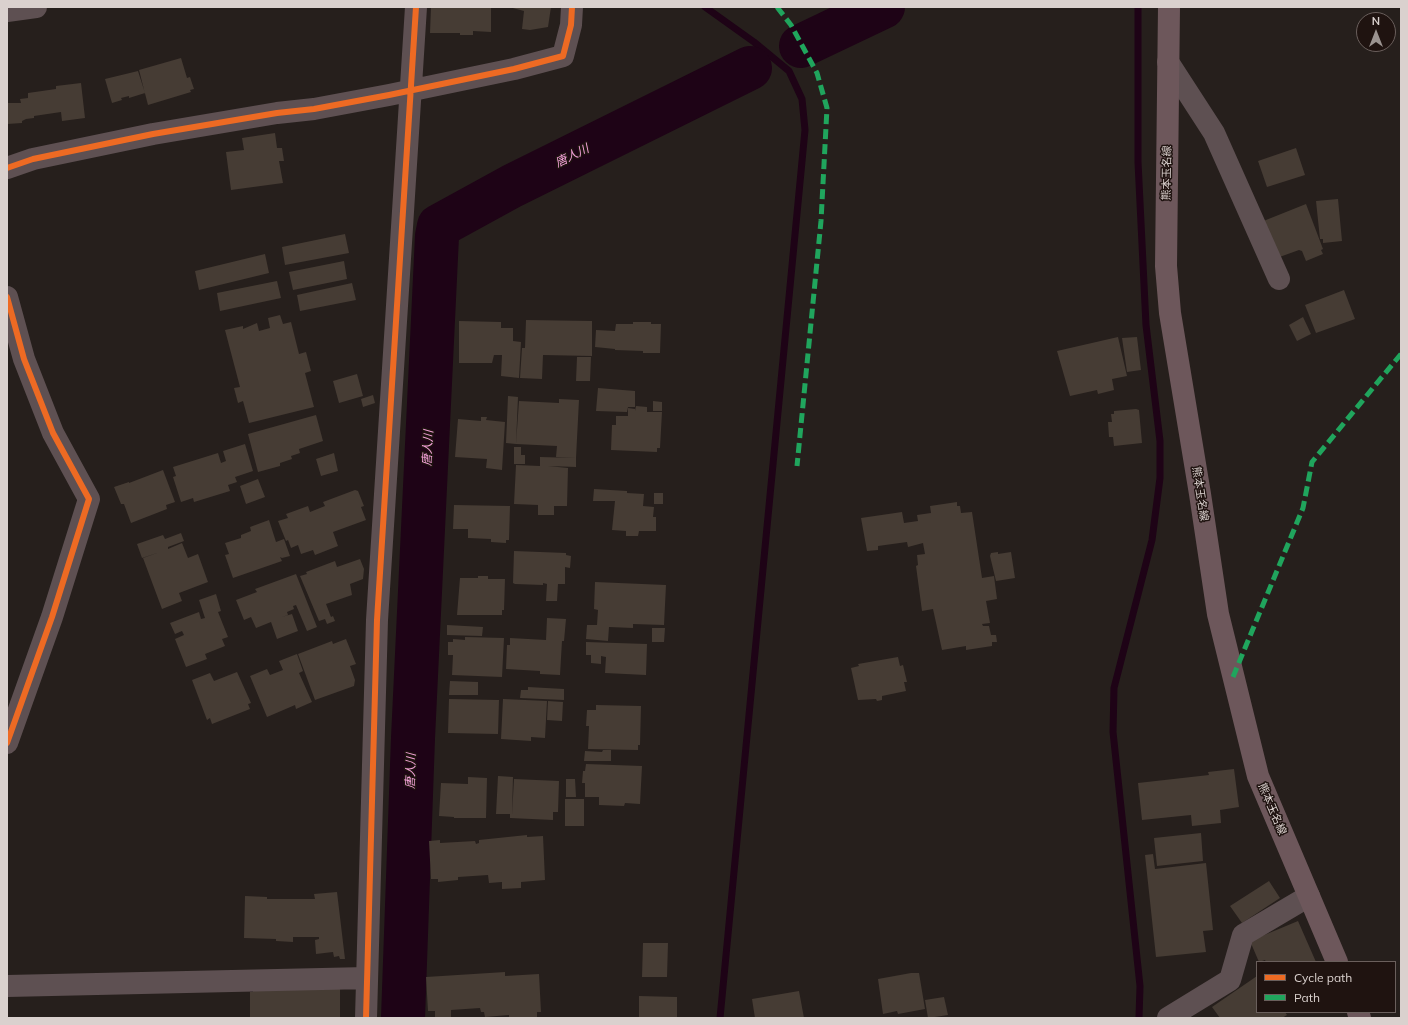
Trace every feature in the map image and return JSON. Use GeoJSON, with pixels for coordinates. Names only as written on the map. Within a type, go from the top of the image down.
{"type":"FeatureCollection","features":[{"type":"Feature","properties":{"kind":"main road","name":"熊本玉名線"},"geometry":{"type":"LineString","coordinates":[[1169,7],[1166,266],[1170,313],[1218,614],[1258,776],[1337,961]]}},
{"type":"Feature","properties":{"kind":"street"},"geometry":{"type":"LineString","coordinates":[[7,11],[36,7]]}},
{"type":"Feature","properties":{"kind":"street"},"geometry":{"type":"LineString","coordinates":[[366,1018],[377,620],[416,7]]}},
{"type":"Feature","properties":{"kind":"street"},"geometry":{"type":"LineString","coordinates":[[7,168],[33,159],[154,134],[277,113],[314,109],[514,69],[564,56],[571,25],[572,7]]}},
{"type":"Feature","properties":{"kind":"street"},"geometry":{"type":"LineString","coordinates":[[1168,62],[1214,133],[1279,279]]}},
{"type":"Feature","properties":{"kind":"street"},"geometry":{"type":"LineString","coordinates":[[7,297],[24,359],[53,433],[89,499],[52,617],[7,743]]}},
{"type":"Feature","properties":{"kind":"street"},"geometry":{"type":"LineString","coordinates":[[1168,1018],[1230,980],[1243,935],[1309,896]]}},
{"type":"Feature","properties":{"kind":"street"},"geometry":{"type":"LineString","coordinates":[[7,986],[367,978]]}},
{"type":"Feature","properties":{"kind":"building"},"geometry":{"type":"Polygon","coordinates":[[[431,7],[491,7],[491,32],[473,31],[473,35],[460,35],[460,33],[430,33],[431,7]]]}},
{"type":"Feature","properties":{"kind":"building"},"geometry":{"type":"Polygon","coordinates":[[[509,7],[551,7],[548,27],[530,30],[522,29],[524,11],[509,7]]]}},
{"type":"Feature","properties":{"kind":"building"},"geometry":{"type":"Polygon","coordinates":[[[181,58],[187,78],[190,77],[194,89],[190,90],[191,92],[148,105],[139,70],[181,58]]]}},
{"type":"Feature","properties":{"kind":"building"},"geometry":{"type":"Polygon","coordinates":[[[138,71],[145,93],[129,98],[129,96],[121,98],[122,100],[112,103],[105,79],[138,71]]]}},
{"type":"Feature","properties":{"kind":"building"},"geometry":{"type":"Polygon","coordinates":[[[81,83],[85,118],[62,121],[61,112],[34,116],[34,118],[22,121],[22,123],[7,124],[7,103],[21,103],[20,99],[28,98],[28,93],[56,89],[56,86],[81,83]]]}},
{"type":"Feature","properties":{"kind":"building"},"geometry":{"type":"Polygon","coordinates":[[[275,133],[277,148],[282,148],[284,161],[279,161],[283,183],[231,190],[226,152],[244,150],[242,138],[275,133]]]}},
{"type":"Feature","properties":{"kind":"building"},"geometry":{"type":"Polygon","coordinates":[[[1296,148],[1305,175],[1267,187],[1258,161],[1296,148]]]}},
{"type":"Feature","properties":{"kind":"building"},"geometry":{"type":"Polygon","coordinates":[[[1338,199],[1342,241],[1323,243],[1323,239],[1320,239],[1316,201],[1338,199]]]}},
{"type":"Feature","properties":{"kind":"building"},"geometry":{"type":"Polygon","coordinates":[[[1306,204],[1323,249],[1321,250],[1323,254],[1306,261],[1302,251],[1299,250],[1274,259],[1256,224],[1306,204]]]}},
{"type":"Feature","properties":{"kind":"building"},"geometry":{"type":"Polygon","coordinates":[[[345,234],[349,253],[285,265],[282,247],[345,234]]]}},
{"type":"Feature","properties":{"kind":"building"},"geometry":{"type":"Polygon","coordinates":[[[265,254],[269,273],[199,290],[195,271],[265,254]]]}},
{"type":"Feature","properties":{"kind":"building"},"geometry":{"type":"Polygon","coordinates":[[[344,261],[347,279],[293,290],[289,272],[344,261]]]}},
{"type":"Feature","properties":{"kind":"building"},"geometry":{"type":"Polygon","coordinates":[[[277,281],[281,298],[220,311],[217,293],[277,281]]]}},
{"type":"Feature","properties":{"kind":"building"},"geometry":{"type":"Polygon","coordinates":[[[352,283],[356,300],[300,311],[297,295],[352,283]]]}},
{"type":"Feature","properties":{"kind":"building"},"geometry":{"type":"Polygon","coordinates":[[[1344,290],[1355,319],[1316,333],[1305,305],[1344,290]]]}},
{"type":"Feature","properties":{"kind":"building"},"geometry":{"type":"Polygon","coordinates":[[[280,315],[283,324],[291,322],[299,354],[306,352],[311,371],[305,373],[314,407],[249,423],[243,401],[238,403],[234,388],[240,387],[225,330],[243,326],[243,329],[257,323],[259,331],[270,328],[268,318],[280,315]]]}},
{"type":"Feature","properties":{"kind":"building"},"geometry":{"type":"Polygon","coordinates":[[[1303,317],[1311,334],[1297,341],[1289,325],[1303,317]]]}},
{"type":"Feature","properties":{"kind":"building"},"geometry":{"type":"Polygon","coordinates":[[[526,320],[592,321],[592,356],[543,355],[542,379],[520,378],[522,348],[525,348],[526,320]]]}},
{"type":"Feature","properties":{"kind":"building"},"geometry":{"type":"Polygon","coordinates":[[[459,321],[501,322],[501,328],[513,328],[513,341],[521,342],[519,378],[501,376],[502,355],[494,355],[492,363],[459,363],[459,321]]]}},
{"type":"Feature","properties":{"kind":"building"},"geometry":{"type":"Polygon","coordinates":[[[633,322],[651,322],[651,324],[661,324],[660,353],[643,353],[643,351],[615,350],[595,347],[596,330],[615,331],[616,324],[633,324],[633,322]]]}},
{"type":"Feature","properties":{"kind":"building"},"geometry":{"type":"Polygon","coordinates":[[[1118,337],[1127,376],[1112,379],[1114,390],[1098,394],[1097,390],[1070,396],[1057,351],[1118,337]]]}},
{"type":"Feature","properties":{"kind":"building"},"geometry":{"type":"Polygon","coordinates":[[[1137,337],[1141,370],[1127,372],[1122,338],[1137,337]]]}},
{"type":"Feature","properties":{"kind":"building"},"geometry":{"type":"Polygon","coordinates":[[[577,357],[591,357],[590,381],[576,381],[577,357]]]}},
{"type":"Feature","properties":{"kind":"building"},"geometry":{"type":"Polygon","coordinates":[[[357,374],[363,396],[339,403],[333,381],[357,374]]]}},
{"type":"Feature","properties":{"kind":"building"},"geometry":{"type":"Polygon","coordinates":[[[598,388],[635,391],[635,407],[628,407],[627,412],[596,411],[598,388]]]}},
{"type":"Feature","properties":{"kind":"building"},"geometry":{"type":"Polygon","coordinates":[[[373,395],[375,403],[363,407],[361,399],[373,395]]]}},
{"type":"Feature","properties":{"kind":"building"},"geometry":{"type":"Polygon","coordinates":[[[508,396],[518,397],[516,444],[506,443],[508,396]]]}},
{"type":"Feature","properties":{"kind":"building"},"geometry":{"type":"Polygon","coordinates":[[[559,399],[579,400],[576,458],[556,457],[557,446],[516,444],[519,401],[559,403],[559,399]]]}},
{"type":"Feature","properties":{"kind":"building"},"geometry":{"type":"Polygon","coordinates":[[[653,401],[662,402],[662,411],[653,411],[653,401]]]}},
{"type":"Feature","properties":{"kind":"building"},"geometry":{"type":"Polygon","coordinates":[[[636,406],[647,407],[647,412],[662,412],[660,448],[657,448],[657,452],[611,450],[612,425],[616,425],[616,416],[628,416],[628,408],[635,409],[635,411],[636,406]]]}},
{"type":"Feature","properties":{"kind":"building"},"geometry":{"type":"Polygon","coordinates":[[[1139,410],[1142,443],[1114,446],[1113,437],[1109,437],[1108,422],[1112,422],[1111,414],[1114,414],[1114,411],[1139,410]]]}},
{"type":"Feature","properties":{"kind":"building"},"geometry":{"type":"Polygon","coordinates":[[[316,415],[323,441],[299,449],[300,453],[291,456],[292,459],[280,463],[280,466],[258,472],[248,434],[316,415]]]}},
{"type":"Feature","properties":{"kind":"building"},"geometry":{"type":"Polygon","coordinates":[[[481,417],[487,417],[486,420],[505,422],[502,470],[486,468],[487,459],[455,457],[458,419],[481,421],[481,417]]]}},
{"type":"Feature","properties":{"kind":"building"},"geometry":{"type":"Polygon","coordinates":[[[245,444],[253,471],[235,477],[237,482],[228,485],[230,491],[194,502],[193,498],[181,502],[173,477],[176,476],[173,467],[218,453],[221,463],[226,461],[223,451],[245,444]]]}},
{"type":"Feature","properties":{"kind":"building"},"geometry":{"type":"Polygon","coordinates":[[[514,447],[521,447],[521,455],[525,455],[525,464],[514,464],[514,447]]]}},
{"type":"Feature","properties":{"kind":"building"},"geometry":{"type":"Polygon","coordinates":[[[334,453],[338,471],[321,476],[316,459],[334,453]]]}},
{"type":"Feature","properties":{"kind":"building"},"geometry":{"type":"Polygon","coordinates":[[[540,457],[576,458],[576,467],[548,466],[568,468],[567,506],[554,506],[554,515],[538,515],[538,505],[514,504],[516,465],[540,466],[540,457]]]}},
{"type":"Feature","properties":{"kind":"building"},"geometry":{"type":"Polygon","coordinates":[[[163,470],[175,502],[166,505],[167,509],[131,523],[124,504],[121,504],[114,487],[163,470]]]}},
{"type":"Feature","properties":{"kind":"building"},"geometry":{"type":"Polygon","coordinates":[[[258,479],[265,497],[246,504],[240,486],[258,479]]]}},
{"type":"Feature","properties":{"kind":"building"},"geometry":{"type":"Polygon","coordinates":[[[594,489],[627,491],[627,493],[644,494],[643,506],[654,507],[653,517],[656,517],[656,531],[639,531],[638,536],[626,536],[626,531],[612,530],[615,501],[593,501],[594,489]]]}},
{"type":"Feature","properties":{"kind":"building"},"geometry":{"type":"Polygon","coordinates":[[[355,490],[358,491],[364,506],[361,507],[366,520],[333,532],[338,546],[315,555],[313,550],[301,554],[298,545],[291,548],[288,540],[286,541],[278,521],[288,518],[286,514],[308,506],[310,512],[325,506],[323,502],[355,490]]]}},
{"type":"Feature","properties":{"kind":"building"},"geometry":{"type":"Polygon","coordinates":[[[654,493],[663,493],[663,504],[654,504],[654,493]]]}},
{"type":"Feature","properties":{"kind":"building"},"geometry":{"type":"Polygon","coordinates":[[[957,502],[957,506],[960,506],[961,513],[972,512],[982,578],[994,576],[997,599],[986,601],[990,623],[982,624],[983,626],[989,626],[991,635],[996,635],[997,642],[992,642],[992,646],[966,650],[966,646],[942,650],[933,609],[922,611],[916,566],[918,565],[917,555],[925,554],[923,543],[908,547],[907,542],[878,546],[878,550],[867,551],[861,518],[902,512],[904,523],[918,521],[917,515],[931,513],[930,506],[957,502]]]}},
{"type":"Feature","properties":{"kind":"building"},"geometry":{"type":"Polygon","coordinates":[[[454,505],[510,506],[509,540],[506,540],[506,543],[491,542],[491,539],[468,538],[468,529],[453,529],[454,505]]]}},
{"type":"Feature","properties":{"kind":"building"},"geometry":{"type":"Polygon","coordinates":[[[269,520],[276,542],[284,539],[290,556],[280,557],[282,561],[233,578],[225,555],[229,554],[225,543],[241,538],[241,535],[251,531],[250,527],[269,520]]]}},
{"type":"Feature","properties":{"kind":"building"},"geometry":{"type":"Polygon","coordinates":[[[181,533],[184,541],[168,547],[168,549],[182,543],[188,558],[198,554],[208,582],[179,593],[182,601],[162,609],[143,558],[160,552],[142,558],[137,544],[163,535],[165,539],[181,533]]]}},
{"type":"Feature","properties":{"kind":"building"},"geometry":{"type":"Polygon","coordinates":[[[514,551],[566,553],[566,555],[571,556],[570,568],[565,567],[565,584],[558,584],[557,601],[546,601],[547,584],[513,583],[514,551]]]}},
{"type":"Feature","properties":{"kind":"building"},"geometry":{"type":"Polygon","coordinates":[[[998,552],[998,554],[1011,552],[1015,578],[996,581],[990,556],[991,553],[998,552]]]}},
{"type":"Feature","properties":{"kind":"building"},"geometry":{"type":"Polygon","coordinates":[[[360,559],[364,569],[363,579],[350,584],[352,595],[326,604],[331,617],[333,616],[335,621],[327,624],[325,619],[319,621],[300,576],[307,574],[306,572],[335,561],[337,567],[360,559]]]}},
{"type":"Feature","properties":{"kind":"building"},"geometry":{"type":"Polygon","coordinates":[[[296,574],[317,627],[307,631],[296,605],[293,606],[294,609],[287,612],[288,615],[282,617],[292,614],[298,631],[277,639],[271,622],[256,628],[251,617],[244,620],[236,600],[257,592],[255,589],[296,574]]]}},
{"type":"Feature","properties":{"kind":"building"},"geometry":{"type":"Polygon","coordinates":[[[478,576],[488,576],[488,579],[505,579],[504,610],[502,610],[502,615],[457,615],[460,578],[478,578],[478,576]]]}},
{"type":"Feature","properties":{"kind":"building"},"geometry":{"type":"Polygon","coordinates":[[[595,582],[666,585],[664,625],[633,624],[633,628],[609,627],[608,641],[586,639],[587,625],[597,625],[598,610],[594,609],[595,582]]]}},
{"type":"Feature","properties":{"kind":"building"},"geometry":{"type":"Polygon","coordinates":[[[216,594],[221,611],[218,612],[228,637],[222,639],[225,646],[205,654],[207,659],[186,667],[175,639],[184,635],[182,631],[175,634],[170,623],[199,612],[201,619],[205,618],[199,600],[216,594]]]}},
{"type":"Feature","properties":{"kind":"building"},"geometry":{"type":"Polygon","coordinates":[[[547,618],[566,619],[564,641],[562,641],[560,675],[540,674],[540,671],[506,669],[507,645],[510,645],[510,638],[546,640],[547,618]]]}},
{"type":"Feature","properties":{"kind":"building"},"geometry":{"type":"Polygon","coordinates":[[[447,625],[483,627],[482,636],[447,635],[447,625]]]}},
{"type":"Feature","properties":{"kind":"building"},"geometry":{"type":"Polygon","coordinates":[[[652,628],[665,628],[664,642],[652,642],[652,628]]]}},
{"type":"Feature","properties":{"kind":"building"},"geometry":{"type":"Polygon","coordinates":[[[465,637],[504,638],[502,677],[452,675],[453,655],[448,655],[448,642],[453,642],[453,639],[465,640],[465,637]]]}},
{"type":"Feature","properties":{"kind":"building"},"geometry":{"type":"Polygon","coordinates":[[[346,639],[356,664],[350,666],[355,680],[354,686],[315,700],[298,654],[332,641],[333,644],[346,639]]]}},
{"type":"Feature","properties":{"kind":"building"},"geometry":{"type":"Polygon","coordinates":[[[586,642],[647,644],[646,675],[605,673],[606,657],[601,656],[601,664],[591,663],[591,655],[586,655],[586,642]]]}},
{"type":"Feature","properties":{"kind":"building"},"geometry":{"type":"Polygon","coordinates":[[[297,654],[303,671],[299,673],[312,702],[296,709],[295,705],[267,717],[250,676],[267,669],[270,675],[283,670],[279,661],[297,654]]]}},
{"type":"Feature","properties":{"kind":"building"},"geometry":{"type":"Polygon","coordinates":[[[898,657],[900,666],[903,665],[907,682],[904,682],[906,691],[882,696],[882,700],[877,701],[876,699],[858,700],[851,668],[859,666],[858,664],[898,657]]]}},
{"type":"Feature","properties":{"kind":"building"},"geometry":{"type":"Polygon","coordinates":[[[237,672],[251,703],[248,704],[250,709],[212,724],[210,718],[207,720],[192,680],[210,673],[214,681],[237,672]]]}},
{"type":"Feature","properties":{"kind":"building"},"geometry":{"type":"Polygon","coordinates":[[[450,681],[478,682],[478,695],[449,695],[450,681]]]}},
{"type":"Feature","properties":{"kind":"building"},"geometry":{"type":"Polygon","coordinates":[[[528,687],[564,689],[564,700],[520,698],[521,690],[528,690],[528,687]]]}},
{"type":"Feature","properties":{"kind":"building"},"geometry":{"type":"Polygon","coordinates":[[[449,699],[499,700],[498,734],[448,733],[449,699]]]}},
{"type":"Feature","properties":{"kind":"building"},"geometry":{"type":"Polygon","coordinates":[[[503,699],[547,701],[545,738],[531,737],[531,741],[501,739],[503,699]]]}},
{"type":"Feature","properties":{"kind":"building"},"geometry":{"type":"Polygon","coordinates":[[[548,701],[563,702],[562,721],[547,720],[548,701]]]}},
{"type":"Feature","properties":{"kind":"building"},"geometry":{"type":"Polygon","coordinates":[[[596,705],[641,706],[640,745],[638,745],[638,750],[588,749],[589,726],[586,726],[587,710],[596,710],[596,705]]]}},
{"type":"Feature","properties":{"kind":"building"},"geometry":{"type":"Polygon","coordinates":[[[603,750],[611,750],[611,761],[584,761],[585,751],[602,752],[603,750]]]}},
{"type":"Feature","properties":{"kind":"building"},"geometry":{"type":"Polygon","coordinates":[[[586,764],[642,766],[640,804],[625,803],[624,806],[599,805],[599,797],[585,797],[585,783],[582,783],[583,771],[585,771],[586,764]]]}},
{"type":"Feature","properties":{"kind":"building"},"geometry":{"type":"Polygon","coordinates":[[[1234,769],[1239,807],[1220,810],[1221,823],[1192,826],[1191,815],[1142,820],[1138,783],[1209,775],[1208,772],[1234,769]]]}},
{"type":"Feature","properties":{"kind":"building"},"geometry":{"type":"Polygon","coordinates":[[[498,776],[513,777],[512,815],[514,779],[559,781],[558,812],[553,812],[553,820],[510,818],[510,814],[496,814],[498,776]]]}},
{"type":"Feature","properties":{"kind":"building"},"geometry":{"type":"Polygon","coordinates":[[[468,777],[487,778],[486,818],[454,818],[439,816],[441,783],[468,784],[468,777]]]}},
{"type":"Feature","properties":{"kind":"building"},"geometry":{"type":"Polygon","coordinates":[[[566,779],[575,779],[576,797],[566,797],[566,779]]]}},
{"type":"Feature","properties":{"kind":"building"},"geometry":{"type":"Polygon","coordinates":[[[565,799],[584,799],[584,826],[565,826],[565,799]]]}},
{"type":"Feature","properties":{"kind":"building"},"geometry":{"type":"Polygon","coordinates":[[[1201,833],[1203,861],[1157,866],[1154,838],[1201,833]]]}},
{"type":"Feature","properties":{"kind":"building"},"geometry":{"type":"Polygon","coordinates":[[[527,835],[527,837],[543,836],[545,880],[521,882],[521,888],[502,889],[502,882],[489,883],[488,875],[458,877],[458,880],[438,882],[438,879],[431,879],[429,841],[440,840],[440,843],[475,841],[476,844],[479,843],[479,840],[527,835]]]}},
{"type":"Feature","properties":{"kind":"building"},"geometry":{"type":"Polygon","coordinates":[[[1153,854],[1155,869],[1206,863],[1213,930],[1203,931],[1206,952],[1156,957],[1145,855],[1153,854]]]}},
{"type":"Feature","properties":{"kind":"building"},"geometry":{"type":"Polygon","coordinates":[[[1269,881],[1280,898],[1242,923],[1230,906],[1269,881]]]}},
{"type":"Feature","properties":{"kind":"building"},"geometry":{"type":"Polygon","coordinates":[[[337,892],[345,959],[340,959],[339,956],[334,957],[333,952],[316,954],[315,940],[319,939],[319,937],[293,937],[293,942],[276,941],[276,939],[244,938],[245,896],[267,897],[267,899],[315,899],[314,894],[337,892]]]}},
{"type":"Feature","properties":{"kind":"building"},"geometry":{"type":"Polygon","coordinates":[[[1298,921],[1316,961],[1259,961],[1250,941],[1298,921]]]}},
{"type":"Feature","properties":{"kind":"building"},"geometry":{"type":"Polygon","coordinates":[[[643,943],[668,943],[667,977],[642,977],[643,943]]]}},
{"type":"Feature","properties":{"kind":"building"},"geometry":{"type":"Polygon","coordinates":[[[505,972],[505,976],[539,974],[541,1012],[537,1012],[537,1017],[509,1018],[509,1015],[485,1017],[484,1012],[481,1012],[480,1008],[451,1010],[451,1018],[435,1018],[435,1011],[428,1011],[426,977],[505,972]]]}},
{"type":"Feature","properties":{"kind":"building"},"geometry":{"type":"Polygon","coordinates":[[[919,973],[925,1009],[898,1014],[897,1011],[883,1014],[878,979],[919,973]]]}},
{"type":"Feature","properties":{"kind":"building"},"geometry":{"type":"Polygon","coordinates":[[[1256,977],[1256,1013],[1286,1013],[1287,1015],[1282,1018],[1220,1018],[1212,1007],[1256,977]]]}},
{"type":"Feature","properties":{"kind":"building"},"geometry":{"type":"Polygon","coordinates":[[[304,985],[340,985],[340,1018],[250,1018],[250,992],[253,992],[253,990],[304,985]]]}},
{"type":"Feature","properties":{"kind":"building"},"geometry":{"type":"Polygon","coordinates":[[[799,991],[804,1018],[755,1018],[752,999],[799,991]]]}},
{"type":"Feature","properties":{"kind":"building"},"geometry":{"type":"Polygon","coordinates":[[[639,996],[677,997],[677,1018],[639,1018],[639,996]]]}},
{"type":"Feature","properties":{"kind":"building"},"geometry":{"type":"Polygon","coordinates":[[[944,997],[948,1015],[928,1018],[925,1000],[944,997]]]}},
{"type":"Feature","properties":{"kind":"waterway"},"geometry":{"type":"LineString","coordinates":[[705,7],[754,42],[789,71],[802,99],[805,130],[720,1018]]}},
{"type":"Feature","properties":{"kind":"waterway","name":"唐人川"},"geometry":{"type":"LineString","coordinates":[[801,46],[883,7]]}},
{"type":"Feature","properties":{"kind":"waterway"},"geometry":{"type":"LineString","coordinates":[[1138,7],[1138,162],[1146,325],[1160,441],[1160,478],[1152,540],[1114,688],[1113,732],[1140,986],[1139,1018]]}},
{"type":"Feature","properties":{"kind":"waterway","name":"唐人川"},"geometry":{"type":"LineString","coordinates":[[403,1018],[413,738],[437,236],[439,226],[512,186],[750,68]]}},
{"type":"Feature","properties":{"kind":"marked path"},"geometry":{"type":"LineString","coordinates":[[777,7],[791,25],[817,73],[827,108],[821,221],[797,466]]}},
{"type":"Feature","properties":{"kind":"marked path"},"geometry":{"type":"LineString","coordinates":[[1233,677],[1303,508],[1312,462],[1401,354]]}},
{"type":"Feature","properties":{"kind":"cycle path"},"geometry":{"type":"LineString","coordinates":[[366,1018],[377,620],[416,7]]}},
{"type":"Feature","properties":{"kind":"cycle path"},"geometry":{"type":"LineString","coordinates":[[7,168],[33,159],[153,134],[277,113],[314,109],[389,95],[514,69],[563,56],[571,25],[572,7]]}},
{"type":"Feature","properties":{"kind":"cycle path"},"geometry":{"type":"LineString","coordinates":[[7,297],[24,359],[53,433],[89,499],[52,617],[7,743]]}}]}
